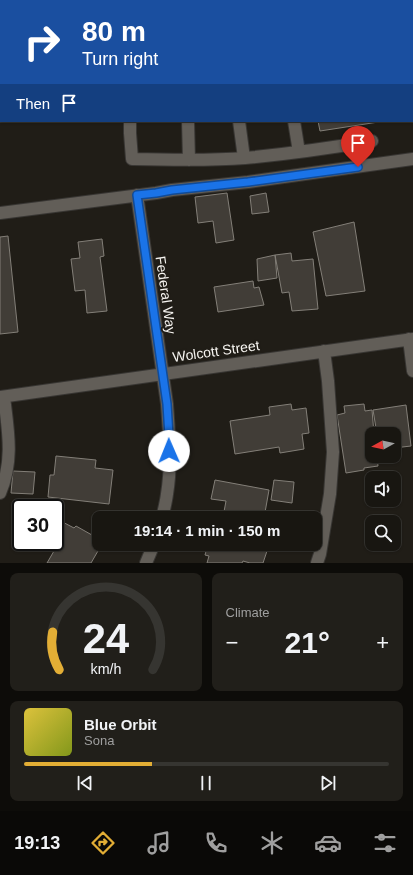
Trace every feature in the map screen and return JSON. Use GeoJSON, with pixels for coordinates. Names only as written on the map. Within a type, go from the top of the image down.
{"type":"FeatureCollection","features":[{"type":"Feature","properties":{"kind":"street"},"geometry":{"type":"LineString","coordinates":[[130,122],[132,159],[189,160],[244,158],[299,152],[372,141]]}},
{"type":"Feature","properties":{"kind":"street"},"geometry":{"type":"LineString","coordinates":[[188,122],[189,160]]}},
{"type":"Feature","properties":{"kind":"street"},"geometry":{"type":"LineString","coordinates":[[239,122],[244,158]]}},
{"type":"Feature","properties":{"kind":"street"},"geometry":{"type":"LineString","coordinates":[[294,122],[299,152]]}},
{"type":"Feature","properties":{"kind":"street"},"geometry":{"type":"LineString","coordinates":[[0,213],[172,190],[248,182],[413,159]]}},
{"type":"Feature","properties":{"kind":"street","name":"Federal Way"},"geometry":{"type":"LineString","coordinates":[[137,195],[167,404],[169,467],[167,493],[163,511]]}},
{"type":"Feature","properties":{"kind":"street"},"geometry":{"type":"LineString","coordinates":[[411,339],[413,371]]}},
{"type":"Feature","properties":{"kind":"street","name":"Wolcott Street"},"geometry":{"type":"LineString","coordinates":[[2,397],[411,339]]}},
{"type":"Feature","properties":{"kind":"street"},"geometry":{"type":"LineString","coordinates":[[318,563],[330,494],[333,452],[328,381],[324,351]]}},
{"type":"Feature","properties":{"kind":"street"},"geometry":{"type":"LineString","coordinates":[[0,493],[6,474],[10,442],[2,397]]}},
{"type":"Feature","properties":{"kind":"street"},"geometry":{"type":"LineString","coordinates":[[146,563],[151,551]]}},
{"type":"Feature","properties":{"kind":"building"},"geometry":{"type":"Polygon","coordinates":[[[318,122],[378,122],[320,131],[318,122]]]}},
{"type":"Feature","properties":{"kind":"building"},"geometry":{"type":"Polygon","coordinates":[[[227,193],[234,240],[216,243],[213,221],[198,223],[195,197],[227,193]]]}},
{"type":"Feature","properties":{"kind":"building"},"geometry":{"type":"Polygon","coordinates":[[[266,193],[269,212],[252,214],[250,196],[266,193]]]}},
{"type":"Feature","properties":{"kind":"building"},"geometry":{"type":"Polygon","coordinates":[[[354,222],[365,291],[326,296],[313,232],[354,222]]]}},
{"type":"Feature","properties":{"kind":"building"},"geometry":{"type":"Polygon","coordinates":[[[8,236],[18,332],[0,334],[0,237],[8,236]]]}},
{"type":"Feature","properties":{"kind":"building"},"geometry":{"type":"Polygon","coordinates":[[[102,239],[104,256],[100,257],[107,311],[87,313],[85,290],[75,291],[71,259],[80,258],[78,242],[102,239]]]}},
{"type":"Feature","properties":{"kind":"building"},"geometry":{"type":"Polygon","coordinates":[[[291,253],[292,261],[313,259],[318,309],[292,311],[289,292],[282,293],[275,255],[291,253]]]}},
{"type":"Feature","properties":{"kind":"building"},"geometry":{"type":"Polygon","coordinates":[[[275,255],[277,278],[258,281],[257,259],[275,255]]]}},
{"type":"Feature","properties":{"kind":"building"},"geometry":{"type":"Polygon","coordinates":[[[253,281],[254,288],[259,287],[264,305],[218,312],[214,287],[253,281]]]}},
{"type":"Feature","properties":{"kind":"building"},"geometry":{"type":"Polygon","coordinates":[[[291,404],[292,410],[306,408],[309,433],[302,434],[304,449],[280,453],[279,447],[235,454],[230,421],[270,415],[269,407],[291,404]]]}},
{"type":"Feature","properties":{"kind":"building"},"geometry":{"type":"Polygon","coordinates":[[[364,404],[365,411],[372,410],[373,427],[365,427],[365,463],[378,463],[378,466],[346,473],[337,415],[345,413],[344,406],[364,404]]]}},
{"type":"Feature","properties":{"kind":"building"},"geometry":{"type":"Polygon","coordinates":[[[406,405],[411,446],[401,447],[401,427],[376,427],[373,410],[406,405]]]}},
{"type":"Feature","properties":{"kind":"building"},"geometry":{"type":"Polygon","coordinates":[[[56,456],[96,460],[95,468],[113,470],[109,504],[48,497],[50,475],[54,475],[56,456]]]}},
{"type":"Feature","properties":{"kind":"building"},"geometry":{"type":"Polygon","coordinates":[[[13,471],[35,472],[33,494],[11,493],[13,471]]]}},
{"type":"Feature","properties":{"kind":"building"},"geometry":{"type":"Polygon","coordinates":[[[215,480],[269,490],[265,511],[224,511],[226,501],[211,499],[215,480]]]}},
{"type":"Feature","properties":{"kind":"building"},"geometry":{"type":"Polygon","coordinates":[[[274,480],[294,482],[292,503],[271,500],[274,480]]]}},
{"type":"Feature","properties":{"kind":"building"},"geometry":{"type":"Polygon","coordinates":[[[64,523],[74,528],[76,526],[92,535],[92,551],[98,551],[91,563],[47,563],[54,551],[64,551],[64,523]]]}},
{"type":"Feature","properties":{"kind":"building"},"geometry":{"type":"Polygon","coordinates":[[[206,551],[267,551],[263,563],[250,563],[243,561],[242,563],[207,563],[209,556],[205,555],[206,551]]]}},
{"type":"Feature","properties":{"kind":"route"},"geometry":{"type":"LineString","coordinates":[[169,451],[167,404],[137,195],[358,167]]}}]}
